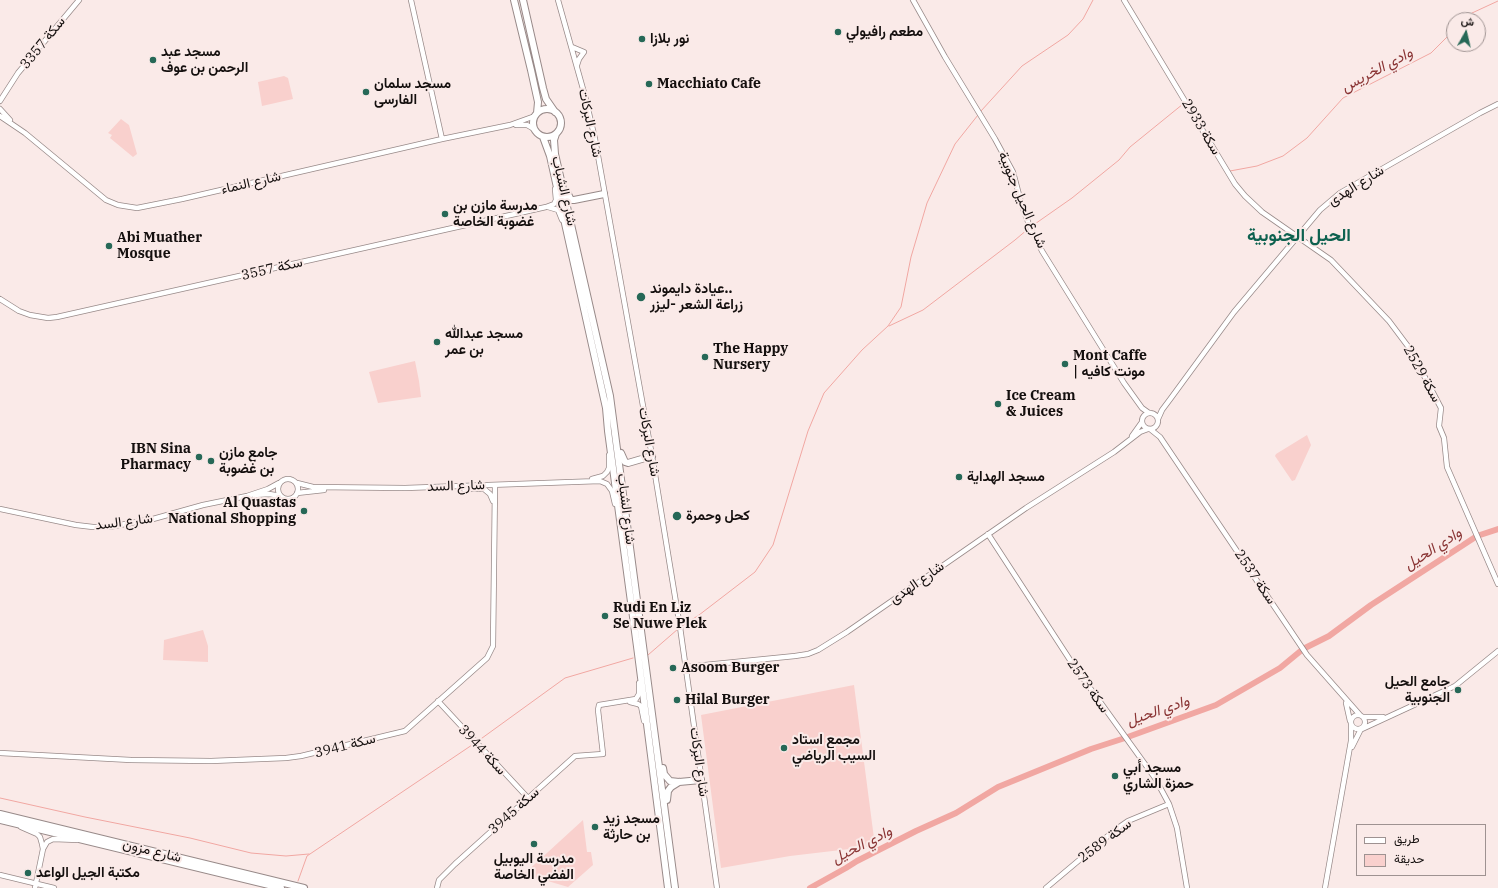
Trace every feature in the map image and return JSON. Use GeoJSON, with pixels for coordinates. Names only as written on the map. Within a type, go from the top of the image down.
{"type":"FeatureCollection","features":[{"type":"Feature","properties":{"kind":"main road"},"geometry":{"type":"LineString","coordinates":[[514,0],[538,102],[536,115],[533,122],[534,129],[538,134],[544,137],[552,136],[560,129],[561,123],[558,115],[550,107],[544,94],[523,0]]}},
{"type":"Feature","properties":{"kind":"main road"},"geometry":{"type":"LineString","coordinates":[[536,115],[544,110],[555,112]]}},
{"type":"Feature","properties":{"kind":"main road","name":"شارع الشباب"},"geometry":{"type":"LineString","coordinates":[[556,134],[554,140],[555,149],[610,396],[617,438],[675,888]]}},
{"type":"Feature","properties":{"kind":"main road","name":"شارع الشباب"},"geometry":{"type":"LineString","coordinates":[[544,137],[552,165],[604,401],[668,888]]}},
{"type":"Feature","properties":{"kind":"main road"},"geometry":{"type":"LineString","coordinates":[[559,168],[571,200],[604,194]]}},
{"type":"Feature","properties":{"kind":"main road"},"geometry":{"type":"LineString","coordinates":[[576,239],[572,207],[575,202],[583,198]]}},
{"type":"Feature","properties":{"kind":"main road"},"geometry":{"type":"LineString","coordinates":[[617,438],[622,458],[625,462],[628,463],[652,456]]}},
{"type":"Feature","properties":{"kind":"main road"},"geometry":{"type":"LineString","coordinates":[[624,492],[624,475],[626,469],[636,461]]}},
{"type":"Feature","properties":{"kind":"main road"},"geometry":{"type":"LineString","coordinates":[[650,689],[664,774],[670,781],[679,782],[701,780]]}},
{"type":"Feature","properties":{"kind":"main road"},"geometry":{"type":"LineString","coordinates":[[672,864],[666,798],[671,787],[679,782]]}},
{"type":"Feature","properties":{"kind":"main road","name":"شارع مزون"},"geometry":{"type":"LineString","coordinates":[[0,814],[304,888]]}},
{"type":"Feature","properties":{"kind":"main road","name":"شارع مزون"},"geometry":{"type":"LineString","coordinates":[[0,820],[281,888]]}},
{"type":"Feature","properties":{"kind":"street","name":"سكة 3357"},"geometry":{"type":"LineString","coordinates":[[0,101],[8,87],[79,0]]}},
{"type":"Feature","properties":{"kind":"street"},"geometry":{"type":"LineString","coordinates":[[411,0],[442,139]]}},
{"type":"Feature","properties":{"kind":"street","name":"شارع البركات"},"geometry":{"type":"LineString","coordinates":[[558,0],[572,46],[592,126],[668,545],[717,888]]}},
{"type":"Feature","properties":{"kind":"street","name":"شارع الحيل جنوبية"},"geometry":{"type":"LineString","coordinates":[[913,0],[944,57],[995,139],[1013,172],[1022,206],[1030,227],[1042,251],[1134,398]]}},
{"type":"Feature","properties":{"kind":"street","name":"سكة 2933"},"geometry":{"type":"LineString","coordinates":[[1124,0],[1235,184],[1262,212],[1297,236]]}},
{"type":"Feature","properties":{"kind":"street"},"geometry":{"type":"LineString","coordinates":[[572,46],[578,51],[584,52],[577,65]]}},
{"type":"Feature","properties":{"kind":"street","name":"سكة 3357"},"geometry":{"type":"LineString","coordinates":[[0,94],[8,87]]}},
{"type":"Feature","properties":{"kind":"street","name":"شارع الهدى"},"geometry":{"type":"LineString","coordinates":[[1158,422],[1162,410],[1234,312],[1320,210],[1340,193],[1498,104]]}},
{"type":"Feature","properties":{"kind":"street","name":"شارع النماء"},"geometry":{"type":"LineString","coordinates":[[0,109],[15,126]]}},
{"type":"Feature","properties":{"kind":"street","name":"شارع النماء"},"geometry":{"type":"LineString","coordinates":[[510,125],[536,115]]}},
{"type":"Feature","properties":{"kind":"street","name":"شارع النماء"},"geometry":{"type":"LineString","coordinates":[[0,116],[15,126],[106,200],[130,208],[182,199],[442,139],[510,125],[523,124],[534,129]]}},
{"type":"Feature","properties":{"kind":"street"},"geometry":{"type":"LineString","coordinates":[[546,207],[552,205],[556,200],[552,165]]}},
{"type":"Feature","properties":{"kind":"street"},"geometry":{"type":"LineString","coordinates":[[546,207],[558,210],[570,248]]}},
{"type":"Feature","properties":{"kind":"street","name":"سكة 3557"},"geometry":{"type":"LineString","coordinates":[[0,299],[19,311],[30,315],[48,318],[57,317],[546,207]]}},
{"type":"Feature","properties":{"kind":"street","name":"سكة 2529"},"geometry":{"type":"LineString","coordinates":[[1297,236],[1331,260],[1388,321],[1410,349],[1441,408],[1438,421],[1444,438],[1447,467],[1498,584]]}},
{"type":"Feature","properties":{"kind":"street"},"geometry":{"type":"LineString","coordinates":[[1134,398],[1142,408],[1156,415],[1158,422],[1155,428],[1149,429],[1144,426],[1134,398]]}},
{"type":"Feature","properties":{"kind":"street","name":"شارع الهدى"},"geometry":{"type":"LineString","coordinates":[[1150,413],[1160,408],[1171,398]]}},
{"type":"Feature","properties":{"kind":"street"},"geometry":{"type":"LineString","coordinates":[[1142,421],[1144,415],[1150,413]]}},
{"type":"Feature","properties":{"kind":"street","name":"شارع الهدى"},"geometry":{"type":"LineString","coordinates":[[1127,442],[1142,421]]}},
{"type":"Feature","properties":{"kind":"street","name":"سكة 2537"},"geometry":{"type":"LineString","coordinates":[[1158,422],[1159,433],[1169,451]]}},
{"type":"Feature","properties":{"kind":"street","name":"شارع الهدى"},"geometry":{"type":"LineString","coordinates":[[685,667],[795,656],[808,654],[818,650],[847,632],[988,534],[1114,452],[1140,432],[1149,429]]}},
{"type":"Feature","properties":{"kind":"street","name":"سكة 2537"},"geometry":{"type":"LineString","coordinates":[[1149,429],[1157,434],[1169,451],[1307,655],[1361,716]]}},
{"type":"Feature","properties":{"kind":"street"},"geometry":{"type":"LineString","coordinates":[[578,481],[603,476],[607,472],[609,468],[608,431]]}},
{"type":"Feature","properties":{"kind":"street"},"geometry":{"type":"LineString","coordinates":[[288,478],[297,483],[298,493],[290,499],[281,496],[278,491],[279,483],[282,480],[288,478]]}},
{"type":"Feature","properties":{"kind":"street"},"geometry":{"type":"LineString","coordinates":[[578,481],[600,481],[607,484],[612,491],[621,533]]}},
{"type":"Feature","properties":{"kind":"street","name":"شارع السد"},"geometry":{"type":"LineString","coordinates":[[297,483],[314,487],[345,488],[453,487],[578,481]]}},
{"type":"Feature","properties":{"kind":"street","name":"شارع السد"},"geometry":{"type":"LineString","coordinates":[[247,496],[268,489],[279,483]]}},
{"type":"Feature","properties":{"kind":"street","name":"سكة 3941"},"geometry":{"type":"LineString","coordinates":[[0,753],[131,760],[211,761],[286,758],[301,756],[405,731],[486,658],[493,646],[495,485]]}},
{"type":"Feature","properties":{"kind":"street"},"geometry":{"type":"LineString","coordinates":[[453,487],[463,489],[482,489],[487,491],[492,497],[494,506]]}},
{"type":"Feature","properties":{"kind":"street","name":"شارع السد"},"geometry":{"type":"LineString","coordinates":[[298,493],[345,488]]}},
{"type":"Feature","properties":{"kind":"street","name":"شارع السد"},"geometry":{"type":"LineString","coordinates":[[0,509],[76,525],[109,527],[154,519],[202,505],[247,496],[269,494],[281,496]]}},
{"type":"Feature","properties":{"kind":"street","name":"سكة 2573"},"geometry":{"type":"LineString","coordinates":[[988,534],[1072,663],[1155,778],[1169,804],[1178,828],[1187,888]]}},
{"type":"Feature","properties":{"kind":"street"},"geometry":{"type":"LineString","coordinates":[[1350,722],[1352,727],[1355,729],[1362,729],[1455,686],[1498,651]]}},
{"type":"Feature","properties":{"kind":"street"},"geometry":{"type":"LineString","coordinates":[[625,702],[636,700],[639,694],[638,654]]}},
{"type":"Feature","properties":{"kind":"street"},"geometry":{"type":"LineString","coordinates":[[1325,888],[1351,741],[1349,710],[1345,699]]}},
{"type":"Feature","properties":{"kind":"street","name":"سكة 3944"},"geometry":{"type":"LineString","coordinates":[[438,701],[528,798]]}},
{"type":"Feature","properties":{"kind":"street"},"geometry":{"type":"LineString","coordinates":[[625,702],[634,702],[641,706],[650,746]]}},
{"type":"Feature","properties":{"kind":"street","name":"سكة 3945"},"geometry":{"type":"LineString","coordinates":[[437,888],[439,880],[575,756],[602,754],[598,710],[599,706],[625,702]]}},
{"type":"Feature","properties":{"kind":"street"},"geometry":{"type":"LineString","coordinates":[[1350,722],[1353,716],[1377,718],[1391,716]]}},
{"type":"Feature","properties":{"kind":"street"},"geometry":{"type":"LineString","coordinates":[[1348,758],[1354,742],[1366,723],[1361,716]]}},
{"type":"Feature","properties":{"kind":"street","name":"سكة 2589"},"geometry":{"type":"LineString","coordinates":[[1046,888],[1115,830],[1128,821],[1169,804]]}},
{"type":"Feature","properties":{"kind":"street"},"geometry":{"type":"LineString","coordinates":[[18,824],[39,835],[42,841],[43,849]]}},
{"type":"Feature","properties":{"kind":"street"},"geometry":{"type":"LineString","coordinates":[[35,886],[43,849],[47,842],[53,839],[73,841],[80,840]]}},
{"type":"Feature","properties":{"kind":"street"},"geometry":{"type":"LineString","coordinates":[[0,875],[35,886],[54,888]]}},
{"type":"Feature","properties":{"kind":"green space"},"geometry":{"type":"Polygon","coordinates":[[[284,76],[288,78],[293,99],[262,106],[258,82],[284,76]]]}},
{"type":"Feature","properties":{"kind":"green space"},"geometry":{"type":"Polygon","coordinates":[[[121,119],[129,125],[137,154],[133,157],[110,138],[112,135],[108,133],[121,119]]]}},
{"type":"Feature","properties":{"kind":"green space"},"geometry":{"type":"Polygon","coordinates":[[[415,361],[421,397],[378,403],[369,372],[415,361]]]}},
{"type":"Feature","properties":{"kind":"green space"},"geometry":{"type":"Polygon","coordinates":[[[1307,435],[1311,445],[1295,480],[1292,481],[1275,456],[1307,435]]]}},
{"type":"Feature","properties":{"kind":"green space"},"geometry":{"type":"Polygon","coordinates":[[[203,630],[208,646],[208,662],[163,660],[164,640],[203,630]]]}},
{"type":"Feature","properties":{"kind":"green space","name":"مجمع استاد السيب الرياضي"},"geometry":{"type":"Polygon","coordinates":[[[854,685],[875,846],[790,856],[721,868],[701,715],[854,685]]]}},
{"type":"Feature","properties":{"kind":"green space"},"geometry":{"type":"Polygon","coordinates":[[[583,820],[587,852],[591,852],[593,865],[568,887],[524,874],[583,820]]]}},
{"type":"Feature","properties":{"kind":"waterway"},"geometry":{"type":"LineString","coordinates":[[981,111],[1022,66],[1068,35],[1083,19],[1093,0]]}},
{"type":"Feature","properties":{"kind":"waterway","name":"وادي الخريس"},"geometry":{"type":"LineString","coordinates":[[1474,12],[1498,1]]}},
{"type":"Feature","properties":{"kind":"waterway","name":"وادي الخريس"},"geometry":{"type":"LineString","coordinates":[[1230,171],[1257,166],[1283,156],[1307,138],[1343,98],[1431,53],[1446,38]]}},
{"type":"Feature","properties":{"kind":"waterway"},"geometry":{"type":"LineString","coordinates":[[1032,226],[1072,198],[1119,160],[1130,147],[1183,104]]}},
{"type":"Feature","properties":{"kind":"waterway"},"geometry":{"type":"LineString","coordinates":[[682,626],[699,615],[755,572],[773,545],[808,431],[824,393],[862,350],[888,326],[901,307],[911,257],[927,203],[955,144],[978,115]]}},
{"type":"Feature","properties":{"kind":"waterway"},"geometry":{"type":"LineString","coordinates":[[889,326],[923,310],[1028,229]]}},
{"type":"Feature","properties":{"kind":"waterway","name":"وادي الحيل"},"geometry":{"type":"LineString","coordinates":[[810,888],[857,861],[916,831],[956,813],[998,787],[1091,749],[1216,705],[1280,668],[1303,649],[1329,636],[1371,605],[1477,536],[1498,529]]}},
{"type":"Feature","properties":{"kind":"waterway"},"geometry":{"type":"LineString","coordinates":[[648,655],[678,629]]}},
{"type":"Feature","properties":{"kind":"waterway"},"geometry":{"type":"LineString","coordinates":[[478,741],[565,678],[633,658]]}},
{"type":"Feature","properties":{"kind":"waterway"},"geometry":{"type":"LineString","coordinates":[[298,881],[307,856],[475,743]]}},
{"type":"Feature","properties":{"kind":"waterway"},"geometry":{"type":"LineString","coordinates":[[0,798],[190,838],[251,853],[286,856],[309,854]]}},
{"type":"Feature","properties":{"kind":"place","name":"مطعم رافيولي"},"geometry":{"type":"Point","coordinates":[838,32]}},
{"type":"Feature","properties":{"kind":"place","name":"نور بلازا"},"geometry":{"type":"Point","coordinates":[642,39]}},
{"type":"Feature","properties":{"kind":"place","name":"مسجد عبد الرحمن بن عوف"},"geometry":{"type":"Point","coordinates":[153,60]}},
{"type":"Feature","properties":{"kind":"place","name":"Macchiato Cafe"},"geometry":{"type":"Point","coordinates":[649,84]}},
{"type":"Feature","properties":{"kind":"place","name":"مسجد سلمان الفارسى"},"geometry":{"type":"Point","coordinates":[366,92]}},
{"type":"Feature","properties":{"kind":"place","name":"مدرسة مازن بن غضوبة الخاصة"},"geometry":{"type":"Point","coordinates":[445,214]}},
{"type":"Feature","properties":{"kind":"place","name":"Abi Muather Mosque"},"geometry":{"type":"Point","coordinates":[109,246]}},
{"type":"Feature","properties":{"kind":"place","name":"عيادة دايموند.. زراعة الشعر -ليزر"},"geometry":{"type":"Point","coordinates":[641,297]}},
{"type":"Feature","properties":{"kind":"place","name":"مسجد عبدالله بن عمر"},"geometry":{"type":"Point","coordinates":[437,342]}},
{"type":"Feature","properties":{"kind":"place","name":"The Happy Nursery"},"geometry":{"type":"Point","coordinates":[705,357]}},
{"type":"Feature","properties":{"kind":"place","name":"Mont Caffe | مونت كافيه"},"geometry":{"type":"Point","coordinates":[1065,364]}},
{"type":"Feature","properties":{"kind":"place","name":"Ice Cream & Juices"},"geometry":{"type":"Point","coordinates":[998,404]}},
{"type":"Feature","properties":{"kind":"place","name":"IBN Sina Pharmacy"},"geometry":{"type":"Point","coordinates":[199,457]}},
{"type":"Feature","properties":{"kind":"place","name":"جامع مازن بن غضوبة"},"geometry":{"type":"Point","coordinates":[211,461]}},
{"type":"Feature","properties":{"kind":"place","name":"مسجد الهداية"},"geometry":{"type":"Point","coordinates":[959,477]}},
{"type":"Feature","properties":{"kind":"place","name":"Al Quastas National Shopping"},"geometry":{"type":"Point","coordinates":[304,511]}},
{"type":"Feature","properties":{"kind":"place","name":"كحل وحمرة"},"geometry":{"type":"Point","coordinates":[677,516]}},
{"type":"Feature","properties":{"kind":"place","name":"Rudi En Liz Se Nuwe Plek"},"geometry":{"type":"Point","coordinates":[605,616]}},
{"type":"Feature","properties":{"kind":"place","name":"Asoom Burger"},"geometry":{"type":"Point","coordinates":[673,668]}},
{"type":"Feature","properties":{"kind":"place","name":"جامع الحيل الجنوبية"},"geometry":{"type":"Point","coordinates":[1458,690]}},
{"type":"Feature","properties":{"kind":"place","name":"Hilal Burger"},"geometry":{"type":"Point","coordinates":[677,700]}},
{"type":"Feature","properties":{"kind":"place","name":"مجمع استاد السيب الرياضي"},"geometry":{"type":"Point","coordinates":[784,748]}},
{"type":"Feature","properties":{"kind":"place","name":"مسجد أبي حمزة الشاري"},"geometry":{"type":"Point","coordinates":[1115,776]}},
{"type":"Feature","properties":{"kind":"place","name":"مسجد زيد بن حارثة"},"geometry":{"type":"Point","coordinates":[595,827]}},
{"type":"Feature","properties":{"kind":"place","name":"مدرسة اليوبيل الفضي الخاصة"},"geometry":{"type":"Point","coordinates":[534,844]}},
{"type":"Feature","properties":{"kind":"place","name":"مكتبة الجيل الواعد"},"geometry":{"type":"Point","coordinates":[28,873]}},
{"type":"Feature","properties":{"kind":"district","name":"الحيل الجنوبية"},"geometry":{"type":"Point","coordinates":[1299,236]}}]}
